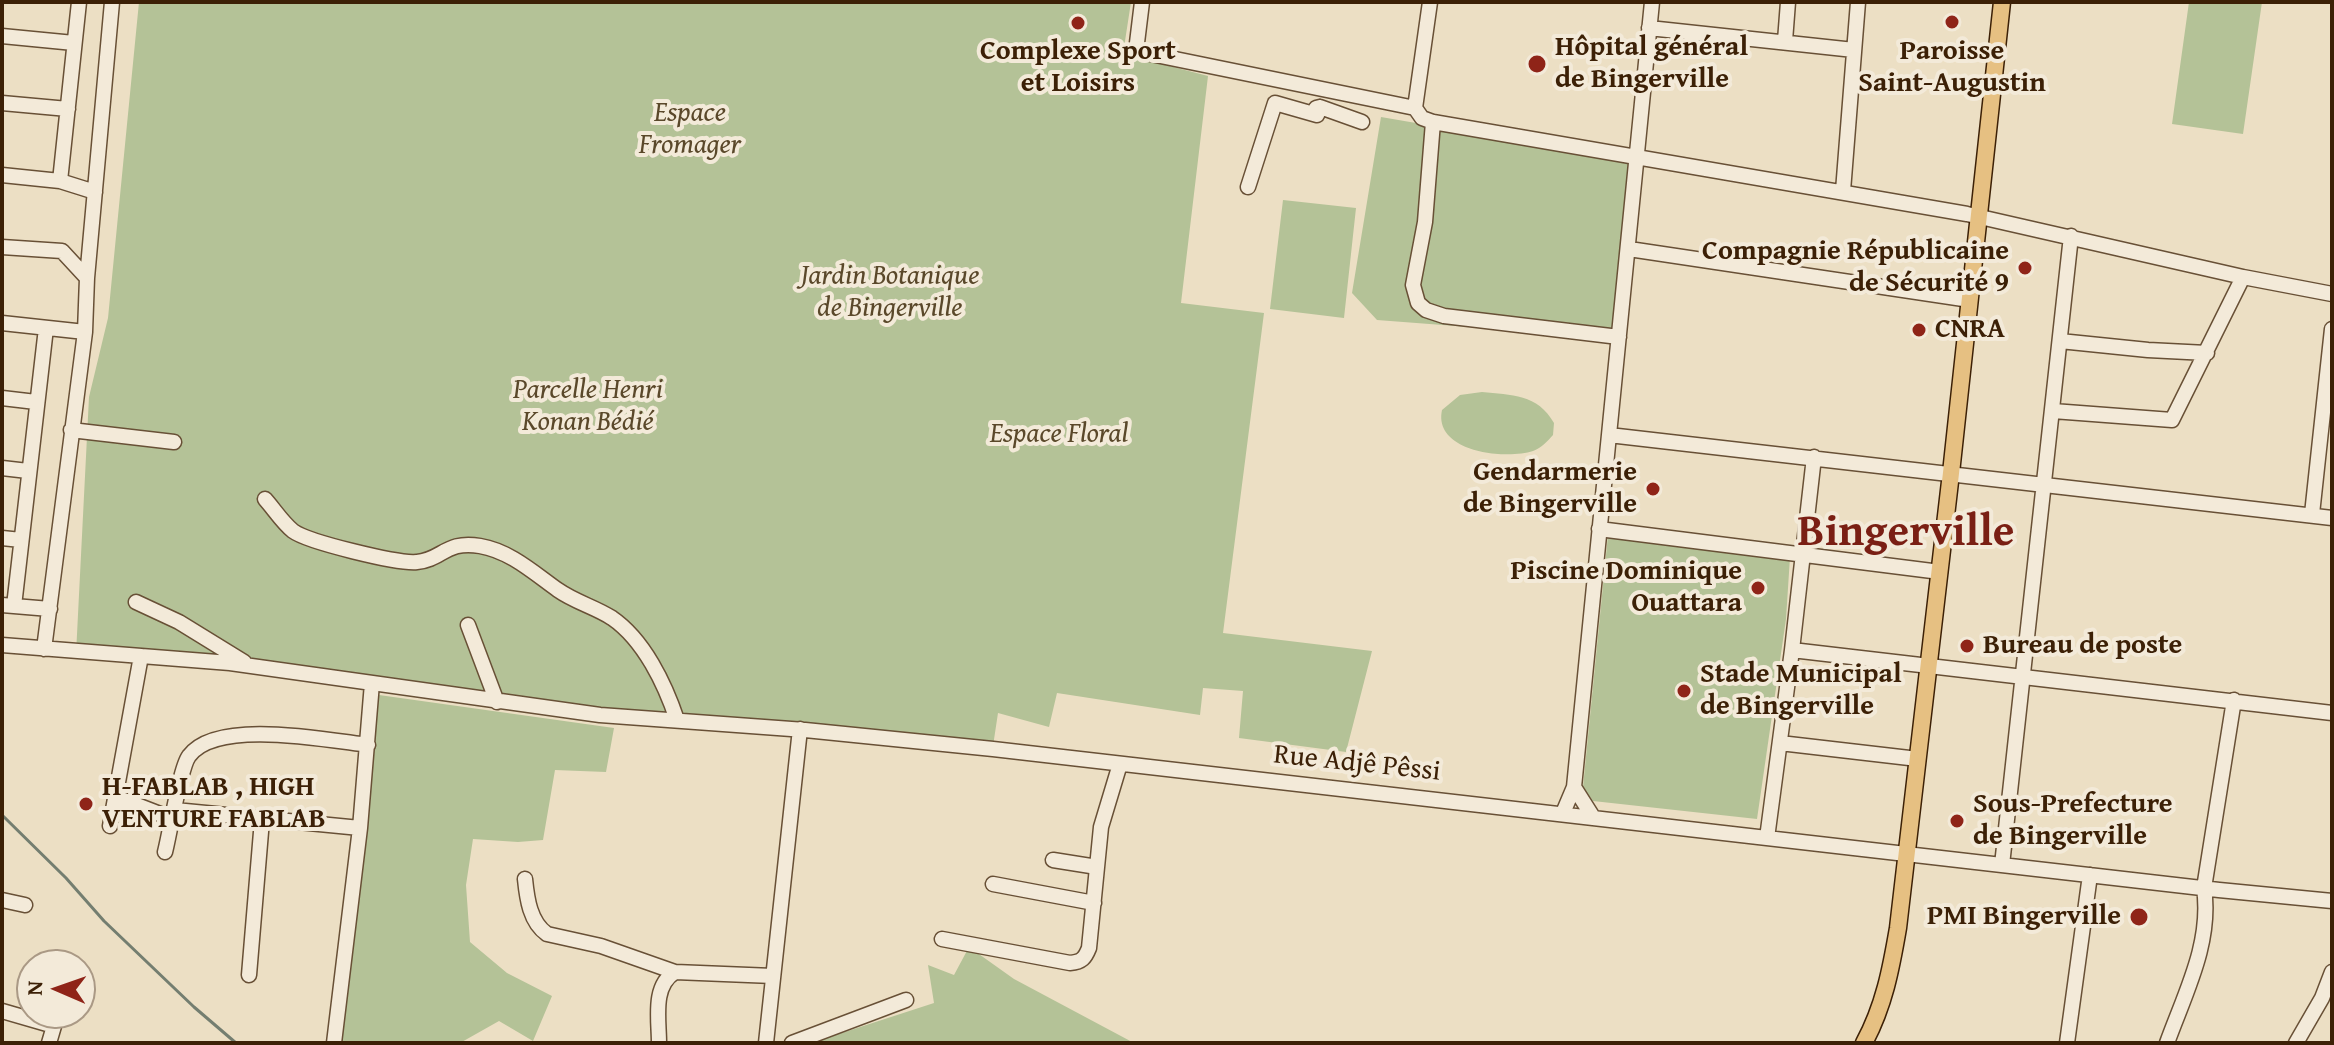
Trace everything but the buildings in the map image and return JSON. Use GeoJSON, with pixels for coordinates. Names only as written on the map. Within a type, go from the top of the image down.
{"type":"FeatureCollection","features":[{"type":"Feature","properties":{"kind":"main road"},"geometry":{"type":"LineString","coordinates":[[1864,1043],[1875,1023],[1888,985],[1907,854],[2002,2]]}},
{"type":"Feature","properties":{"kind":"street"},"geometry":{"type":"LineString","coordinates":[[60,181],[79,2]]}},
{"type":"Feature","properties":{"kind":"street"},"geometry":{"type":"LineString","coordinates":[[44,649],[85,332],[87,278],[112,2]]}},
{"type":"Feature","properties":{"kind":"street"},"geometry":{"type":"LineString","coordinates":[[1142,2],[1136,51],[1415,108]]}},
{"type":"Feature","properties":{"kind":"street"},"geometry":{"type":"LineString","coordinates":[[1430,2],[1415,108],[1422,118],[1433,122],[1979,216],[2243,277],[2332,294]]}},
{"type":"Feature","properties":{"kind":"street"},"geometry":{"type":"LineString","coordinates":[[1563,813],[1574,787],[1652,2]]}},
{"type":"Feature","properties":{"kind":"street"},"geometry":{"type":"LineString","coordinates":[[1785,41],[1788,2]]}},
{"type":"Feature","properties":{"kind":"street"},"geometry":{"type":"LineString","coordinates":[[1843,191],[1858,2]]}},
{"type":"Feature","properties":{"kind":"street"},"geometry":{"type":"LineString","coordinates":[[1649,28],[1854,50]]}},
{"type":"Feature","properties":{"kind":"street"},"geometry":{"type":"LineString","coordinates":[[2,36],[74,43]]}},
{"type":"Feature","properties":{"kind":"street"},"geometry":{"type":"LineString","coordinates":[[2,103],[68,109]]}},
{"type":"Feature","properties":{"kind":"street"},"geometry":{"type":"LineString","coordinates":[[1248,187],[1275,103],[1317,115],[1318,108],[1362,122]]}},
{"type":"Feature","properties":{"kind":"street"},"geometry":{"type":"LineString","coordinates":[[1433,122],[1425,222],[1413,285],[1418,303],[1426,310],[1444,316],[1619,337]]}},
{"type":"Feature","properties":{"kind":"street"},"geometry":{"type":"LineString","coordinates":[[2,175],[60,181],[95,192]]}},
{"type":"Feature","properties":{"kind":"street"},"geometry":{"type":"LineString","coordinates":[[2002,865],[2071,236]]}},
{"type":"Feature","properties":{"kind":"street"},"geometry":{"type":"LineString","coordinates":[[2,247],[62,251],[87,278]]}},
{"type":"Feature","properties":{"kind":"street"},"geometry":{"type":"LineString","coordinates":[[1629,249],[1970,300]]}},
{"type":"Feature","properties":{"kind":"street"},"geometry":{"type":"LineString","coordinates":[[2053,411],[2172,420],[2243,277]]}},
{"type":"Feature","properties":{"kind":"street"},"geometry":{"type":"LineString","coordinates":[[2,323],[85,332]]}},
{"type":"Feature","properties":{"kind":"street"},"geometry":{"type":"LineString","coordinates":[[46,328],[21,540],[8,605],[50,609]]}},
{"type":"Feature","properties":{"kind":"street"},"geometry":{"type":"LineString","coordinates":[[2312,514],[2332,329]]}},
{"type":"Feature","properties":{"kind":"street"},"geometry":{"type":"LineString","coordinates":[[2060,341],[2207,353]]}},
{"type":"Feature","properties":{"kind":"street"},"geometry":{"type":"LineString","coordinates":[[2,398],[36,402]]}},
{"type":"Feature","properties":{"kind":"street"},"geometry":{"type":"LineString","coordinates":[[71,430],[174,442]]}},
{"type":"Feature","properties":{"kind":"street"},"geometry":{"type":"LineString","coordinates":[[1609,435],[2332,518]]}},
{"type":"Feature","properties":{"kind":"street"},"geometry":{"type":"LineString","coordinates":[[1767,838],[1814,457]]}},
{"type":"Feature","properties":{"kind":"street"},"geometry":{"type":"LineString","coordinates":[[2,468],[28,471]]}},
{"type":"Feature","properties":{"kind":"street"},"geometry":{"type":"LineString","coordinates":[[265,499],[301,535],[358,552],[412,563],[422,562],[452,545],[462,544],[480,546],[510,556],[574,601],[615,620],[642,649],[667,694],[677,720]]}},
{"type":"Feature","properties":{"kind":"street"},"geometry":{"type":"LineString","coordinates":[[1599,529],[1940,572]]}},
{"type":"Feature","properties":{"kind":"street"},"geometry":{"type":"LineString","coordinates":[[2,538],[21,540]]}},
{"type":"Feature","properties":{"kind":"street"},"geometry":{"type":"LineString","coordinates":[[136,602],[179,622],[251,666]]}},
{"type":"Feature","properties":{"kind":"street"},"geometry":{"type":"LineString","coordinates":[[468,625],[497,702]]}},
{"type":"Feature","properties":{"kind":"street","name":"Rue Adjê Pêssi"},"geometry":{"type":"LineString","coordinates":[[2,645],[251,666],[600,715],[800,729],[2332,901]]}},
{"type":"Feature","properties":{"kind":"street"},"geometry":{"type":"LineString","coordinates":[[1792,650],[2332,713]]}},
{"type":"Feature","properties":{"kind":"street"},"geometry":{"type":"LineString","coordinates":[[110,826],[141,656]]}},
{"type":"Feature","properties":{"kind":"street"},"geometry":{"type":"LineString","coordinates":[[334,1043],[360,828],[372,683]]}},
{"type":"Feature","properties":{"kind":"street"},"geometry":{"type":"LineString","coordinates":[[2167,1043],[2199,956],[2207,908],[2204,888],[2234,700]]}},
{"type":"Feature","properties":{"kind":"street"},"geometry":{"type":"LineString","coordinates":[[766,1043],[800,729]]}},
{"type":"Feature","properties":{"kind":"street"},"geometry":{"type":"LineString","coordinates":[[165,852],[185,763],[198,747],[221,738],[253,733],[368,745]]}},
{"type":"Feature","properties":{"kind":"street"},"geometry":{"type":"LineString","coordinates":[[1780,743],[1918,759]]}},
{"type":"Feature","properties":{"kind":"street"},"geometry":{"type":"LineString","coordinates":[[942,939],[1079,963],[1089,948],[1101,827],[1120,764]]}},
{"type":"Feature","properties":{"kind":"street"},"geometry":{"type":"LineString","coordinates":[[1574,787],[1593,817]]}},
{"type":"Feature","properties":{"kind":"street"},"geometry":{"type":"LineString","coordinates":[[116,797],[174,814],[360,828]]}},
{"type":"Feature","properties":{"kind":"street"},"geometry":{"type":"LineString","coordinates":[[249,975],[262,820]]}},
{"type":"Feature","properties":{"kind":"street"},"geometry":{"type":"LineString","coordinates":[[1053,860],[1097,867]]}},
{"type":"Feature","properties":{"kind":"street"},"geometry":{"type":"LineString","coordinates":[[2067,1043],[2090,875]]}},
{"type":"Feature","properties":{"kind":"street"},"geometry":{"type":"LineString","coordinates":[[525,879],[534,919],[547,934],[601,946],[675,972],[773,976]]}},
{"type":"Feature","properties":{"kind":"street"},"geometry":{"type":"LineString","coordinates":[[993,884],[1094,903]]}},
{"type":"Feature","properties":{"kind":"street"},"geometry":{"type":"LineString","coordinates":[[2,900],[25,905]]}},
{"type":"Feature","properties":{"kind":"street"},"geometry":{"type":"LineString","coordinates":[[659,1043],[659,992],[663,983],[675,972]]}},
{"type":"Feature","properties":{"kind":"street"},"geometry":{"type":"LineString","coordinates":[[2296,1043],[2322,998],[2332,972]]}},
{"type":"Feature","properties":{"kind":"street"},"geometry":{"type":"LineString","coordinates":[[792,1043],[906,1000]]}},
{"type":"Feature","properties":{"kind":"street"},"geometry":{"type":"LineString","coordinates":[[2,1011],[54,1026],[49,1043]]}},
{"type":"Feature","properties":{"kind":"green space","name":"Jardin Botanique de Bingerville"},"geometry":{"type":"Polygon","coordinates":[[[139,2],[1131,2],[1123,54],[1208,76],[1181,303],[1264,313],[1223,633],[1372,651],[1346,752],[1239,738],[1243,691],[1203,688],[1200,715],[1057,693],[1049,727],[998,713],[993,746],[804,732],[76,654],[89,397],[108,318],[139,2]]]}},
{"type":"Feature","properties":{"kind":"green space"},"geometry":{"type":"Polygon","coordinates":[[[2189,2],[2262,2],[2243,134],[2172,124],[2189,2]]]}},
{"type":"Feature","properties":{"kind":"green space"},"geometry":{"type":"Polygon","coordinates":[[[1381,117],[1637,161],[1613,338],[1377,320],[1352,293],[1381,117]]]}},
{"type":"Feature","properties":{"kind":"green space"},"geometry":{"type":"Polygon","coordinates":[[[1283,200],[1356,208],[1344,318],[1270,309],[1283,200]]]}},
{"type":"Feature","properties":{"kind":"green space"},"geometry":{"type":"Polygon","coordinates":[[[1482,392],[1513,395],[1532,401],[1548,413],[1554,423],[1553,435],[1539,448],[1521,454],[1490,453],[1459,444],[1448,435],[1442,424],[1442,410],[1460,395],[1482,392]]]}},
{"type":"Feature","properties":{"kind":"green space","name":"Stade Municipal de Bingerville"},"geometry":{"type":"Polygon","coordinates":[[[1608,535],[1790,557],[1786,619],[1757,819],[1593,801],[1583,787],[1608,535]]]}},
{"type":"Feature","properties":{"kind":"green space"},"geometry":{"type":"Polygon","coordinates":[[[379,695],[614,728],[606,772],[555,770],[543,840],[473,839],[466,885],[470,942],[507,973],[552,996],[533,1041],[499,1021],[460,1043],[337,1043],[379,695]]]}},
{"type":"Feature","properties":{"kind":"green space"},"geometry":{"type":"Polygon","coordinates":[[[969,947],[1014,979],[1134,1043],[811,1043],[934,1003],[928,965],[954,975],[969,947]]]}},
{"type":"Feature","properties":{"kind":"waterway"},"geometry":{"type":"LineString","coordinates":[[2,815],[66,878],[104,921],[236,1043]]}},
{"type":"Feature","properties":{"kind":"place","name":"Paroisse Saint-Augustin"},"geometry":{"type":"Point","coordinates":[1952,22]}},
{"type":"Feature","properties":{"kind":"place","name":"Complexe Sport et Loisirs"},"geometry":{"type":"Point","coordinates":[1078,23]}},
{"type":"Feature","properties":{"kind":"place","name":"Hôpital général de Bingerville"},"geometry":{"type":"Point","coordinates":[1537,64]}},
{"type":"Feature","properties":{"kind":"place","name":"Compagnie Républicaine de Sécurité 9"},"geometry":{"type":"Point","coordinates":[2025,268]}},
{"type":"Feature","properties":{"kind":"place","name":"CNRA"},"geometry":{"type":"Point","coordinates":[1919,330]}},
{"type":"Feature","properties":{"kind":"place","name":"Gendarmerie de Bingerville"},"geometry":{"type":"Point","coordinates":[1653,489]}},
{"type":"Feature","properties":{"kind":"place","name":"Piscine Dominique Ouattara"},"geometry":{"type":"Point","coordinates":[1758,588]}},
{"type":"Feature","properties":{"kind":"place","name":"Bureau de poste"},"geometry":{"type":"Point","coordinates":[1967,646]}},
{"type":"Feature","properties":{"kind":"place","name":"Stade Municipal de Bingerville"},"geometry":{"type":"Point","coordinates":[1684,691]}},
{"type":"Feature","properties":{"kind":"place","name":"H-FABLAB , HIGH VENTURE FABLAB"},"geometry":{"type":"Point","coordinates":[86,804]}},
{"type":"Feature","properties":{"kind":"place","name":"Sous-Prefecture de Bingerville"},"geometry":{"type":"Point","coordinates":[1957,821]}},
{"type":"Feature","properties":{"kind":"place","name":"PMI Bingerville"},"geometry":{"type":"Point","coordinates":[2139,917]}},
{"type":"Feature","properties":{"kind":"district","name":"Bingerville"},"geometry":{"type":"Point","coordinates":[1906,534]}},
{"type":"Feature","properties":{"kind":"park label","name":"Espace Fromager"},"geometry":{"type":"Point","coordinates":[690,130]}},
{"type":"Feature","properties":{"kind":"park label","name":"Parcelle Henri Konan Bédié"},"geometry":{"type":"Point","coordinates":[588,407]}},
{"type":"Feature","properties":{"kind":"park label","name":"Espace Floral"},"geometry":{"type":"Point","coordinates":[1059,435]}}]}
